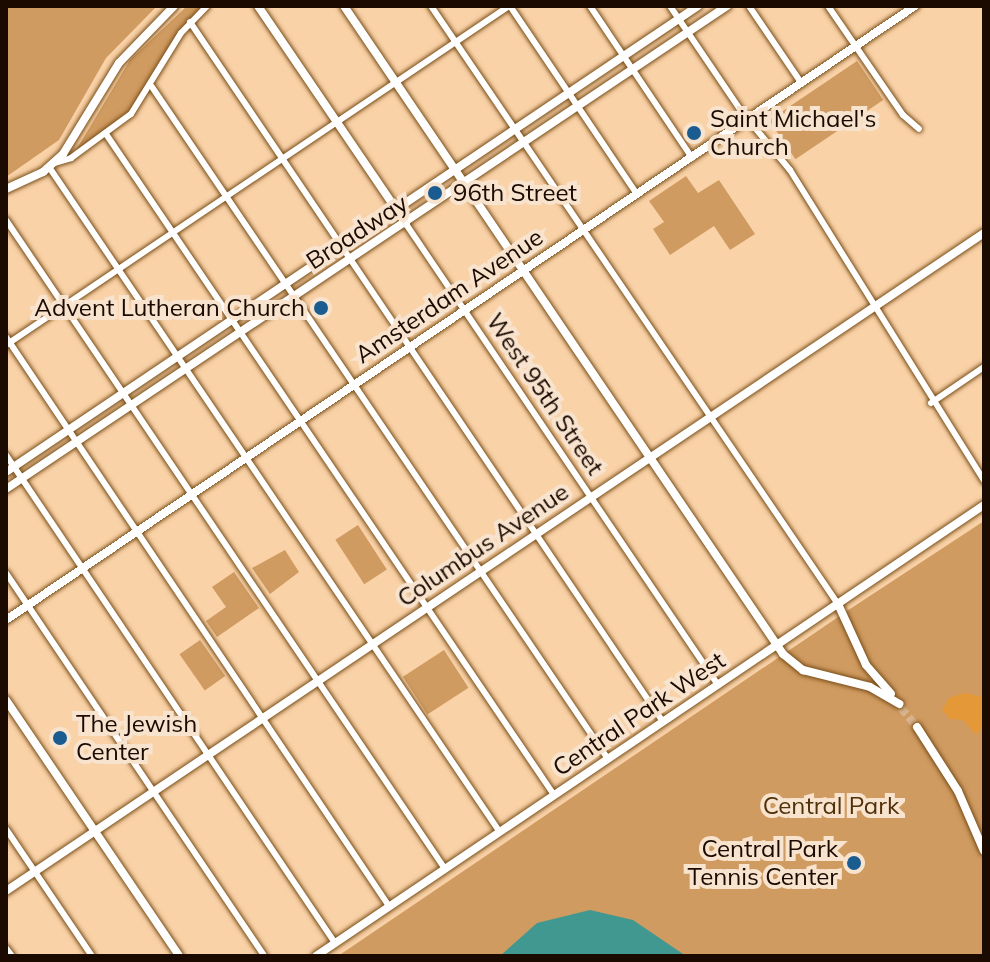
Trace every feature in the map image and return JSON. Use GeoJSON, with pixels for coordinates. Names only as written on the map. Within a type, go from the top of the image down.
{"type":"FeatureCollection","features":[{"type":"Feature","properties":{"kind":"main road"},"geometry":{"type":"LineString","coordinates":[[6,189],[52,165],[119,63],[174,6]]}},
{"type":"Feature","properties":{"kind":"main road","name":"West 95th Street"},"geometry":{"type":"LineString","coordinates":[[258,6],[406,224]]}},
{"type":"Feature","properties":{"kind":"main road"},"geometry":{"type":"LineString","coordinates":[[344,6],[777,645],[803,670],[874,688],[900,706],[866,665],[838,604]]}},
{"type":"Feature","properties":{"kind":"main road","name":"Broadway"},"geometry":{"type":"LineString","coordinates":[[10,470],[698,6]]}},
{"type":"Feature","properties":{"kind":"main road","name":"Broadway"},"geometry":{"type":"LineString","coordinates":[[6,489],[406,224],[727,6]]}},
{"type":"Feature","properties":{"kind":"main road","name":"Amsterdam Avenue"},"geometry":{"type":"LineString","coordinates":[[6,620],[749,120],[911,7]]}},
{"type":"Feature","properties":{"kind":"main road","name":"Columbus Avenue"},"geometry":{"type":"LineString","coordinates":[[6,891],[984,233]]}},
{"type":"Feature","properties":{"kind":"main road","name":"Central Park West"},"geometry":{"type":"LineString","coordinates":[[316,956],[984,505]]}},
{"type":"Feature","properties":{"kind":"main road"},"geometry":{"type":"LineString","coordinates":[[6,700],[179,956]]}},
{"type":"Feature","properties":{"kind":"main road"},"geometry":{"type":"LineString","coordinates":[[917,727],[958,791],[984,851]]}},
{"type":"Feature","properties":{"kind":"street"},"geometry":{"type":"LineString","coordinates":[[207,6],[190,22],[152,87],[131,114],[106,134],[52,165],[499,831]]}},
{"type":"Feature","properties":{"kind":"street"},"geometry":{"type":"LineString","coordinates":[[431,6],[838,604]]}},
{"type":"Feature","properties":{"kind":"street"},"geometry":{"type":"LineString","coordinates":[[389,906],[7,342],[509,6],[637,194]]}},
{"type":"Feature","properties":{"kind":"street"},"geometry":{"type":"LineString","coordinates":[[590,6],[692,158]]}},
{"type":"Feature","properties":{"kind":"street"},"geometry":{"type":"LineString","coordinates":[[670,6],[749,120],[790,170],[877,304],[931,403],[984,481]]}},
{"type":"Feature","properties":{"kind":"street"},"geometry":{"type":"LineString","coordinates":[[749,6],[802,84]]}},
{"type":"Feature","properties":{"kind":"street"},"geometry":{"type":"LineString","coordinates":[[828,6],[903,115],[919,129]]}},
{"type":"Feature","properties":{"kind":"street"},"geometry":{"type":"LineString","coordinates":[[190,22],[663,722]]}},
{"type":"Feature","properties":{"kind":"street"},"geometry":{"type":"LineString","coordinates":[[152,87],[608,759]]}},
{"type":"Feature","properties":{"kind":"street"},"geometry":{"type":"LineString","coordinates":[[106,134],[554,795]]}},
{"type":"Feature","properties":{"kind":"street"},"geometry":{"type":"LineString","coordinates":[[6,220],[445,869]]}},
{"type":"Feature","properties":{"kind":"street","name":"West 95th Street"},"geometry":{"type":"LineString","coordinates":[[406,224],[718,685]]}},
{"type":"Feature","properties":{"kind":"street"},"geometry":{"type":"LineString","coordinates":[[931,403],[984,367]]}},
{"type":"Feature","properties":{"kind":"street"},"geometry":{"type":"LineString","coordinates":[[6,455],[10,470],[22,478],[335,943]]}},
{"type":"Feature","properties":{"kind":"street"},"geometry":{"type":"LineString","coordinates":[[6,573],[264,956]]}},
{"type":"Feature","properties":{"kind":"street"},"geometry":{"type":"LineString","coordinates":[[6,829],[92,956]]}},
{"type":"Feature","properties":{"kind":"street"},"geometry":{"type":"LineString","coordinates":[[6,948],[12,956]]}},
{"type":"Feature","properties":{"kind":"green space"},"geometry":{"type":"Polygon","coordinates":[[[6,6],[157,6],[106,58],[59,140],[6,177],[6,6]]]}},
{"type":"Feature","properties":{"kind":"green space"},"geometry":{"type":"Polygon","coordinates":[[[187,6],[203,6],[178,33],[131,111],[76,150],[130,60],[187,6]]]}},
{"type":"Feature","properties":{"kind":"green space"},"geometry":{"type":"Polygon","coordinates":[[[857,61],[883,100],[795,159],[769,120],[857,61]]]}},
{"type":"Feature","properties":{"kind":"green space"},"geometry":{"type":"Polygon","coordinates":[[[686,176],[698,193],[719,180],[755,234],[730,250],[714,226],[670,255],[653,229],[664,222],[649,201],[686,176]]]}},
{"type":"Feature","properties":{"kind":"green space","name":"Central Park"},"geometry":{"type":"Polygon","coordinates":[[[984,521],[984,956],[338,956],[850,609],[984,521]]]}},
{"type":"Feature","properties":{"kind":"green space"},"geometry":{"type":"Polygon","coordinates":[[[358,525],[387,569],[364,584],[335,540],[358,525]]]}},
{"type":"Feature","properties":{"kind":"green space"},"geometry":{"type":"Polygon","coordinates":[[[285,550],[299,572],[270,594],[252,568],[285,550]]]}},
{"type":"Feature","properties":{"kind":"green space"},"geometry":{"type":"Polygon","coordinates":[[[234,572],[259,608],[217,637],[206,621],[226,607],[212,587],[234,572]]]}},
{"type":"Feature","properties":{"kind":"green space"},"geometry":{"type":"Polygon","coordinates":[[[200,640],[225,676],[205,690],[180,654],[200,640]]]}},
{"type":"Feature","properties":{"kind":"green space"},"geometry":{"type":"Polygon","coordinates":[[[444,650],[469,688],[427,714],[403,677],[444,650]]]}},
{"type":"Feature","properties":{"kind":"shaded area"},"geometry":{"type":"Polygon","coordinates":[[[964,693],[984,697],[984,725],[976,735],[963,720],[950,719],[942,710],[949,698],[964,693]]]}},
{"type":"Feature","properties":{"kind":"water"},"geometry":{"type":"Polygon","coordinates":[[[590,910],[633,920],[686,956],[500,956],[537,923],[590,910]]]}},
{"type":"Feature","properties":{"kind":"tunnel"},"geometry":{"type":"LineString","coordinates":[[901,708],[917,727]]}},
{"type":"Feature","properties":{"kind":"place","name":"Saint Michael's Church"},"geometry":{"type":"Point","coordinates":[694,133]}},
{"type":"Feature","properties":{"kind":"place","name":"96th Street"},"geometry":{"type":"Point","coordinates":[435,193]}},
{"type":"Feature","properties":{"kind":"place","name":"Advent Lutheran Church"},"geometry":{"type":"Point","coordinates":[321,308]}},
{"type":"Feature","properties":{"kind":"place","name":"The Jewish Center"},"geometry":{"type":"Point","coordinates":[60,738]}},
{"type":"Feature","properties":{"kind":"place","name":"Central Park Tennis Center"},"geometry":{"type":"Point","coordinates":[854,863]}}]}
